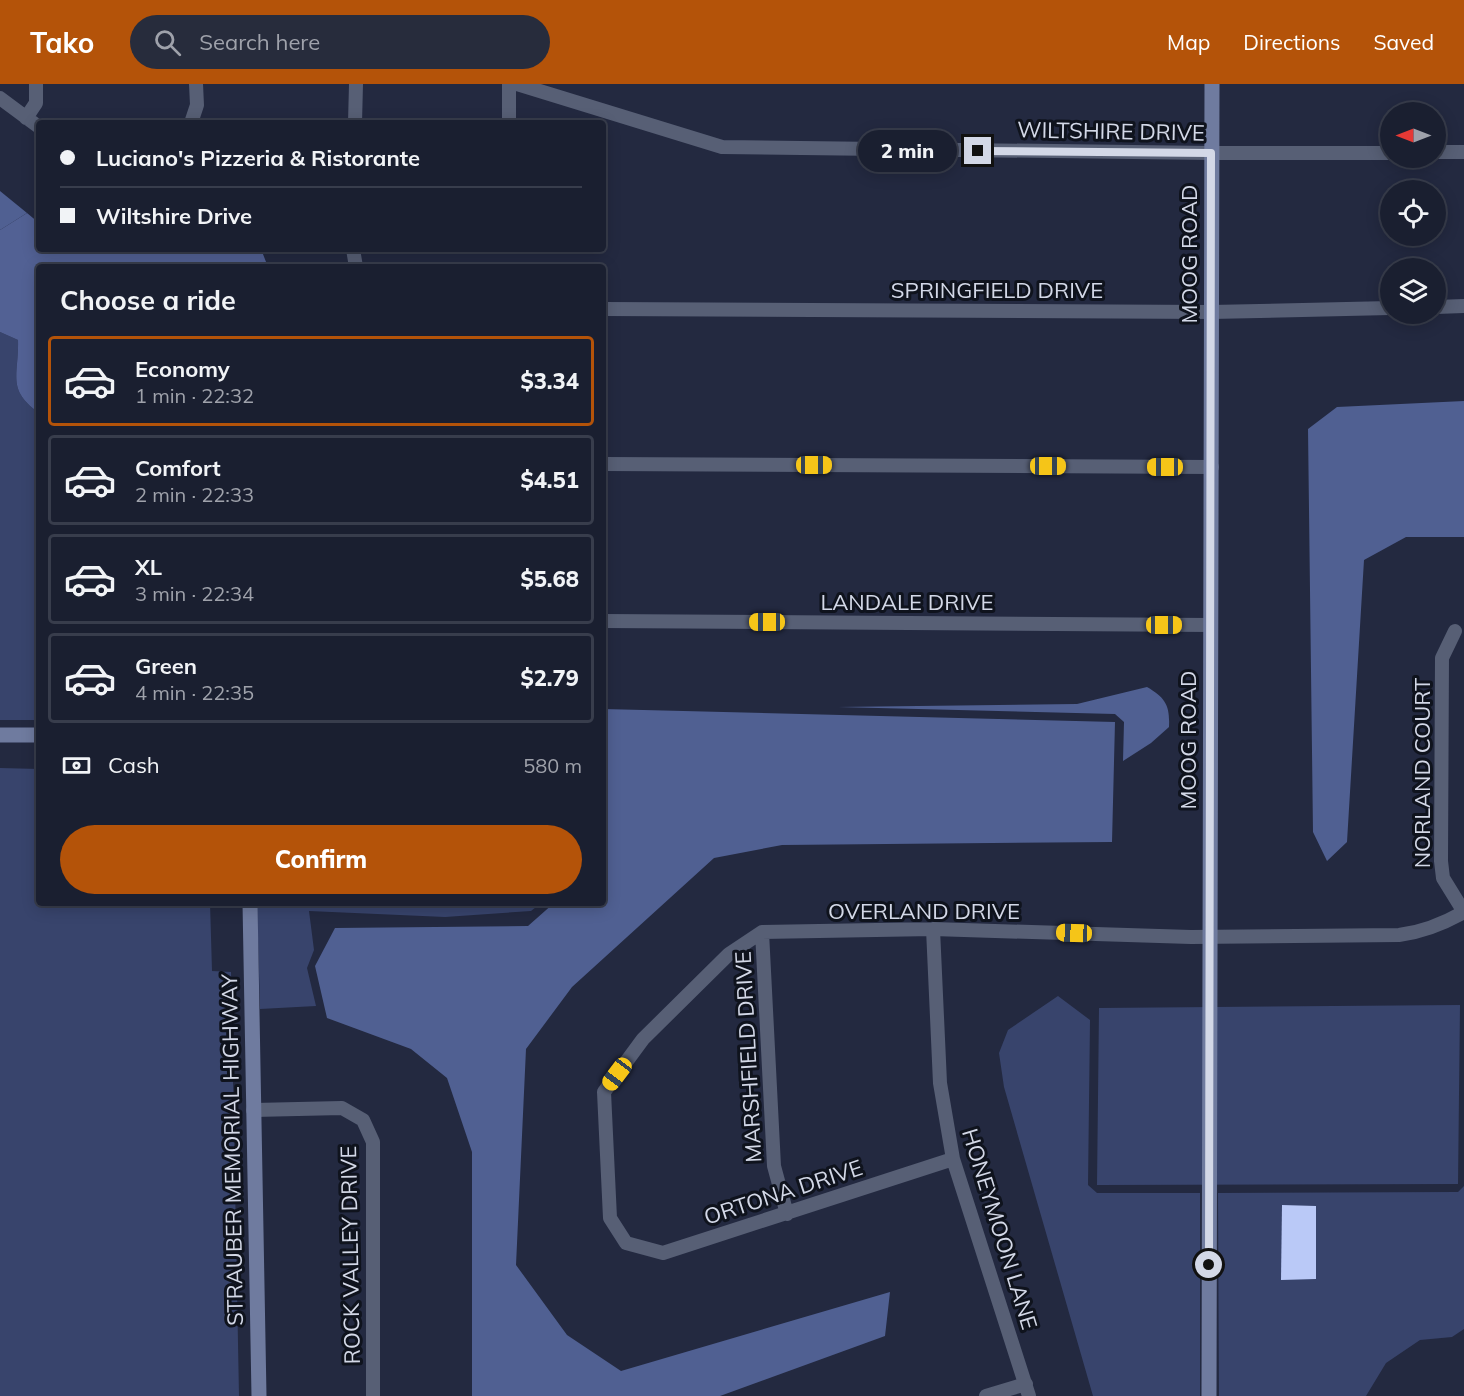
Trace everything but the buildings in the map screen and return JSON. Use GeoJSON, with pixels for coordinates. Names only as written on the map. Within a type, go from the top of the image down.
{"type":"FeatureCollection","features":[{"type":"Feature","properties":{"kind":"street"},"geometry":{"type":"LineString","coordinates":[[26,118],[36,103],[36,84]]}},
{"type":"Feature","properties":{"kind":"street"},"geometry":{"type":"LineString","coordinates":[[192,120],[197,105],[196,84]]}},
{"type":"Feature","properties":{"kind":"street"},"geometry":{"type":"LineString","coordinates":[[356,84],[356,120]]}},
{"type":"Feature","properties":{"kind":"street"},"geometry":{"type":"LineString","coordinates":[[509,84],[509,120]]}},
{"type":"Feature","properties":{"kind":"street","name":"WILTSHIRE DRIVE"},"geometry":{"type":"LineString","coordinates":[[517,84],[722,147],[1380,153]]}},
{"type":"Feature","properties":{"kind":"street","name":"MOOG ROAD"},"geometry":{"type":"LineString","coordinates":[[1209,1396],[1212,84]]}},
{"type":"Feature","properties":{"kind":"street"},"geometry":{"type":"LineString","coordinates":[[0,98],[36,126]]}},
{"type":"Feature","properties":{"kind":"street"},"geometry":{"type":"LineString","coordinates":[[1446,152],[1464,152]]}},
{"type":"Feature","properties":{"kind":"street"},"geometry":{"type":"LineString","coordinates":[[1446,307],[1464,306]]}},
{"type":"Feature","properties":{"kind":"street","name":"SPRINGFIELD DRIVE"},"geometry":{"type":"LineString","coordinates":[[606,309],[1211,312],[1380,308]]}},
{"type":"Feature","properties":{"kind":"street"},"geometry":{"type":"LineString","coordinates":[[606,464],[1212,467]]}},
{"type":"Feature","properties":{"kind":"street","name":"LANDALE DRIVE"},"geometry":{"type":"LineString","coordinates":[[606,621],[1210,625]]}},
{"type":"Feature","properties":{"kind":"street","name":"NORLAND COURT"},"geometry":{"type":"LineString","coordinates":[[1455,631],[1442,658],[1441,861],[1443,878],[1464,912]]}},
{"type":"Feature","properties":{"kind":"street"},"geometry":{"type":"LineString","coordinates":[[0,735],[36,735]]}},
{"type":"Feature","properties":{"kind":"street","name":"STRAUBER MEMORIAL HIGHWAY"},"geometry":{"type":"LineString","coordinates":[[250,906],[259,1396]]}},
{"type":"Feature","properties":{"kind":"street","name":"OVERLAND DRIVE"},"geometry":{"type":"LineString","coordinates":[[762,932],[933,929],[1210,937],[1399,935],[1435,927],[1464,912]]}},
{"type":"Feature","properties":{"kind":"street","name":"HONEYMOON LANE"},"geometry":{"type":"LineString","coordinates":[[933,929],[940,1083],[953,1160],[1028,1390]]}},
{"type":"Feature","properties":{"kind":"street","name":"MARSHFIELD DRIVE"},"geometry":{"type":"LineString","coordinates":[[762,932],[774,1166],[787,1214]]}},
{"type":"Feature","properties":{"kind":"street","name":"ORTONA DRIVE"},"geometry":{"type":"LineString","coordinates":[[762,932],[729,954],[643,1039],[604,1092],[610,1218],[626,1243],[663,1253],[953,1160]]}},
{"type":"Feature","properties":{"kind":"street","name":"ROCK VALLEY DRIVE"},"geometry":{"type":"LineString","coordinates":[[253,1110],[342,1108],[363,1120],[373,1142],[373,1396]]}},
{"type":"Feature","properties":{"kind":"street"},"geometry":{"type":"LineString","coordinates":[[986,1396],[1028,1390]]}},
{"type":"Feature","properties":{"kind":"shaded area"},"geometry":{"type":"Polygon","coordinates":[[[0,191],[27,213],[0,230],[0,191]]]}},
{"type":"Feature","properties":{"kind":"shaded area"},"geometry":{"type":"Polygon","coordinates":[[[27,213],[36,220],[36,252],[262,252],[267,264],[36,264],[36,410],[22,397],[18,389],[16,373],[18,340],[0,332],[0,230],[27,213]]]}},
{"type":"Feature","properties":{"kind":"shaded area"},"geometry":{"type":"Polygon","coordinates":[[[0,332],[18,340],[16,381],[18,389],[22,397],[36,410],[36,720],[0,720],[0,332]]]}},
{"type":"Feature","properties":{"kind":"shaded area"},"geometry":{"type":"Polygon","coordinates":[[[1464,401],[1464,537],[1406,537],[1364,560],[1347,842],[1327,861],[1313,832],[1308,429],[1337,407],[1464,401]]]}},
{"type":"Feature","properties":{"kind":"shaded area"},"geometry":{"type":"Polygon","coordinates":[[[1147,687],[1163,699],[1169,713],[1169,727],[1151,743],[1123,761],[1124,722],[1115,714],[838,707],[1077,704],[1147,687]]]}},
{"type":"Feature","properties":{"kind":"shaded area"},"geometry":{"type":"Polygon","coordinates":[[[606,709],[1115,722],[1112,842],[782,845],[714,858],[572,987],[526,1049],[516,1265],[567,1335],[621,1371],[890,1292],[885,1336],[720,1396],[472,1396],[472,1152],[447,1078],[411,1049],[327,1018],[315,966],[335,928],[528,926],[551,906],[606,906],[606,709]]]}},
{"type":"Feature","properties":{"kind":"shaded area"},"geometry":{"type":"Polygon","coordinates":[[[0,768],[36,769],[36,906],[210,906],[212,971],[231,972],[239,1396],[0,1396],[0,768]]]}},
{"type":"Feature","properties":{"kind":"shaded area"},"geometry":{"type":"Polygon","coordinates":[[[257,906],[537,906],[531,911],[445,917],[309,911],[314,950],[307,968],[316,1006],[260,1009],[257,906]]]}},
{"type":"Feature","properties":{"kind":"shaded area"},"geometry":{"type":"Polygon","coordinates":[[[1058,996],[1090,1020],[1088,1185],[1097,1193],[1200,1193],[1200,1396],[1093,1396],[1004,1087],[999,1053],[1008,1030],[1058,996]]]}},
{"type":"Feature","properties":{"kind":"shaded area"},"geometry":{"type":"Polygon","coordinates":[[[1460,1005],[1458,1184],[1097,1185],[1099,1008],[1460,1005]]]}},
{"type":"Feature","properties":{"kind":"shaded area"},"geometry":{"type":"Polygon","coordinates":[[[1464,1186],[1464,1329],[1452,1337],[1420,1340],[1386,1363],[1366,1396],[1219,1396],[1218,1193],[1458,1192],[1464,1186]]]}},
{"type":"Feature","properties":{"kind":"route"},"geometry":{"type":"LineString","coordinates":[[978,151],[1211,153],[1209,1265]]}}]}
